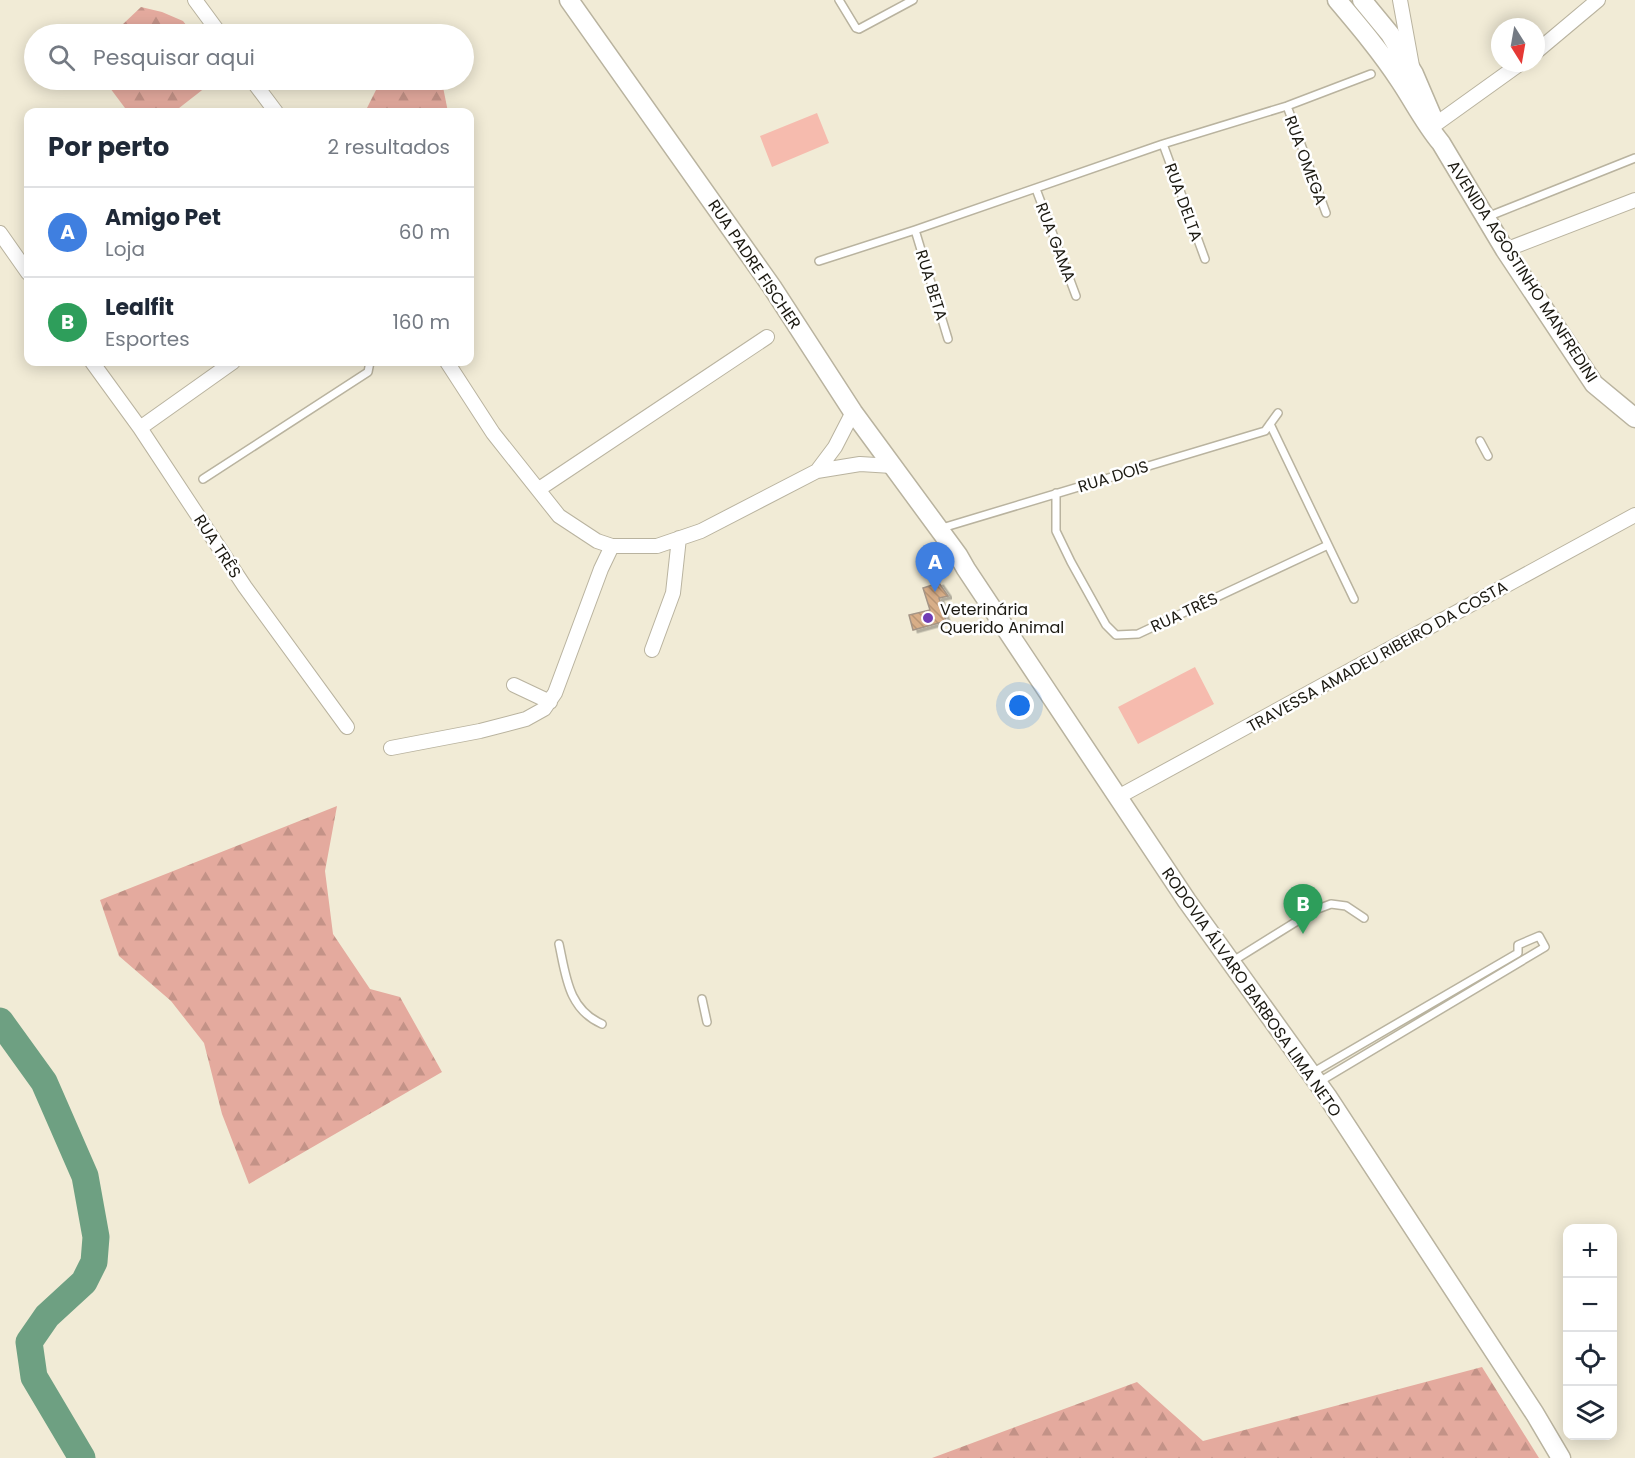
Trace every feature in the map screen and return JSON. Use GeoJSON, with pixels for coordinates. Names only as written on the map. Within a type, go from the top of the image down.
{"type":"FeatureCollection","features":[{"type":"Feature","properties":{"kind":"main road","name":"RUA PADRE FISCHER"},"geometry":{"type":"LineString","coordinates":[[569,0],[748,253],[853,412],[939,529]]}},
{"type":"Feature","properties":{"kind":"main road"},"geometry":{"type":"LineString","coordinates":[[1337,0],[1376,45],[1432,126]]}},
{"type":"Feature","properties":{"kind":"main road"},"geometry":{"type":"LineString","coordinates":[[1362,0],[1390,34],[1414,74],[1432,126]]}},
{"type":"Feature","properties":{"kind":"main road","name":"AVENIDA AGOSTINHO MANFREDINI"},"geometry":{"type":"LineString","coordinates":[[1432,126],[1505,250],[1594,384],[1635,417]]}},
{"type":"Feature","properties":{"kind":"main road","name":"RODOVIA ÁLVARO BARBOSA LIMA NETO"},"geometry":{"type":"LineString","coordinates":[[939,529],[1138,828],[1314,1078],[1535,1414],[1561,1458]]}},
{"type":"Feature","properties":{"kind":"street"},"geometry":{"type":"LineString","coordinates":[[195,0],[213,24]]}},
{"type":"Feature","properties":{"kind":"street"},"geometry":{"type":"LineString","coordinates":[[1400,0],[1414,74]]}},
{"type":"Feature","properties":{"kind":"street"},"geometry":{"type":"LineString","coordinates":[[1545,44],[1598,0]]}},
{"type":"Feature","properties":{"kind":"street"},"geometry":{"type":"LineString","coordinates":[[1432,126],[1508,72]]}},
{"type":"Feature","properties":{"kind":"street"},"geometry":{"type":"LineString","coordinates":[[260,90],[273,108]]}},
{"type":"Feature","properties":{"kind":"street"},"geometry":{"type":"LineString","coordinates":[[1505,250],[1635,201]]}},
{"type":"Feature","properties":{"kind":"street"},"geometry":{"type":"LineString","coordinates":[[0,233],[24,267]]}},
{"type":"Feature","properties":{"kind":"street"},"geometry":{"type":"LineString","coordinates":[[538,489],[767,337]]}},
{"type":"Feature","properties":{"kind":"street","name":"RUA TRÊS"},"geometry":{"type":"LineString","coordinates":[[95,366],[140,428],[245,587],[347,728]]}},
{"type":"Feature","properties":{"kind":"street"},"geometry":{"type":"LineString","coordinates":[[140,428],[227,366]]}},
{"type":"Feature","properties":{"kind":"street"},"geometry":{"type":"LineString","coordinates":[[450,366],[493,433],[559,516],[597,540],[612,546],[657,546],[701,531],[817,471],[860,464],[892,466]]}},
{"type":"Feature","properties":{"kind":"street"},"geometry":{"type":"LineString","coordinates":[[817,471],[835,447],[853,412]]}},
{"type":"Feature","properties":{"kind":"street","name":"TRAVESSA AMADEU RIBEIRO DA COSTA"},"geometry":{"type":"LineString","coordinates":[[1118,796],[1635,516]]}},
{"type":"Feature","properties":{"kind":"street"},"geometry":{"type":"LineString","coordinates":[[652,650],[673,593],[679,538]]}},
{"type":"Feature","properties":{"kind":"street"},"geometry":{"type":"LineString","coordinates":[[392,748],[480,731],[526,719],[544,709],[555,693],[601,569],[612,546]]}},
{"type":"Feature","properties":{"kind":"street"},"geometry":{"type":"LineString","coordinates":[[513,685],[550,702]]}},
{"type":"Feature","properties":{"kind":"lane"},"geometry":{"type":"LineString","coordinates":[[839,0],[856,28],[859,28],[913,0]]}},
{"type":"Feature","properties":{"kind":"lane"},"geometry":{"type":"LineString","coordinates":[[819,261],[1163,144],[1287,106],[1371,74]]}},
{"type":"Feature","properties":{"kind":"lane","name":"RUA OMEGA"},"geometry":{"type":"LineString","coordinates":[[1287,106],[1326,213]]}},
{"type":"Feature","properties":{"kind":"lane","name":"RUA DELTA"},"geometry":{"type":"LineString","coordinates":[[1163,144],[1205,259]]}},
{"type":"Feature","properties":{"kind":"lane"},"geometry":{"type":"LineString","coordinates":[[1486,218],[1635,158]]}},
{"type":"Feature","properties":{"kind":"lane","name":"RUA GAMA"},"geometry":{"type":"LineString","coordinates":[[1036,189],[1076,296]]}},
{"type":"Feature","properties":{"kind":"lane","name":"RUA BETA"},"geometry":{"type":"LineString","coordinates":[[915,230],[948,339]]}},
{"type":"Feature","properties":{"kind":"lane"},"geometry":{"type":"LineString","coordinates":[[203,478],[368,372],[369,366]]}},
{"type":"Feature","properties":{"kind":"lane","name":"RUA DOIS"},"geometry":{"type":"LineString","coordinates":[[939,529],[1265,431],[1278,413]]}},
{"type":"Feature","properties":{"kind":"lane"},"geometry":{"type":"LineString","coordinates":[[1270,424],[1354,599]]}},
{"type":"Feature","properties":{"kind":"lane"},"geometry":{"type":"LineString","coordinates":[[1480,441],[1488,456]]}},
{"type":"Feature","properties":{"kind":"lane","name":"RUA TRÊS"},"geometry":{"type":"LineString","coordinates":[[1056,493],[1056,531],[1106,625],[1116,635],[1138,634],[1328,545]]}},
{"type":"Feature","properties":{"kind":"lane"},"geometry":{"type":"LineString","coordinates":[[1231,962],[1315,910],[1331,904],[1346,906],[1364,918]]}},
{"type":"Feature","properties":{"kind":"lane"},"geometry":{"type":"LineString","coordinates":[[1539,936],[1545,947],[1314,1078],[1518,952],[1518,945],[1539,936]]}},
{"type":"Feature","properties":{"kind":"lane"},"geometry":{"type":"LineString","coordinates":[[559,944],[568,988],[583,1012],[602,1024]]}},
{"type":"Feature","properties":{"kind":"lane"},"geometry":{"type":"LineString","coordinates":[[702,999],[707,1023]]}},
{"type":"Feature","properties":{"kind":"green space"},"geometry":{"type":"Polygon","coordinates":[[[141,7],[162,12],[185,24],[123,24],[141,7]]]}},
{"type":"Feature","properties":{"kind":"green space"},"geometry":{"type":"Polygon","coordinates":[[[112,90],[202,90],[179,108],[125,108],[112,90]]]}},
{"type":"Feature","properties":{"kind":"green space"},"geometry":{"type":"Polygon","coordinates":[[[376,90],[444,90],[447,108],[367,108],[376,90]]]}},
{"type":"Feature","properties":{"kind":"green space"},"geometry":{"type":"Polygon","coordinates":[[[337,806],[325,871],[333,934],[370,989],[400,997],[442,1072],[249,1184],[222,1114],[204,1043],[171,1001],[119,956],[100,900],[337,806]]]}},
{"type":"Feature","properties":{"kind":"green space"},"geometry":{"type":"Polygon","coordinates":[[[1482,1367],[1539,1458],[932,1458],[1137,1382],[1203,1441],[1482,1367]]]}},
{"type":"Feature","properties":{"kind":"shaded area"},"geometry":{"type":"Polygon","coordinates":[[[817,113],[829,143],[772,167],[760,136],[817,113]]]}},
{"type":"Feature","properties":{"kind":"shaded area"},"geometry":{"type":"Polygon","coordinates":[[[1195,667],[1214,704],[1138,744],[1118,707],[1195,667]]]}},
{"type":"Feature","properties":{"kind":"building"},"geometry":{"type":"Polygon","coordinates":[[[939,583],[948,596],[939,598],[946,621],[913,630],[909,615],[930,610],[923,588],[939,583]]]}},
{"type":"Feature","properties":{"kind":"waterway"},"geometry":{"type":"LineString","coordinates":[[0,1021],[44,1082],[85,1176],[96,1237],[94,1262],[84,1282],[47,1316],[29,1342],[34,1377],[82,1458]]}},
{"type":"Feature","properties":{"kind":"place","name":"Amigo Pet"},"geometry":{"type":"Point","coordinates":[935,592]}},
{"type":"Feature","properties":{"kind":"place","name":"Veterinária Querido Animal"},"geometry":{"type":"Point","coordinates":[928,618]}},
{"type":"Feature","properties":{"kind":"place","name":"Lealfit"},"geometry":{"type":"Point","coordinates":[1303,934]}}]}
